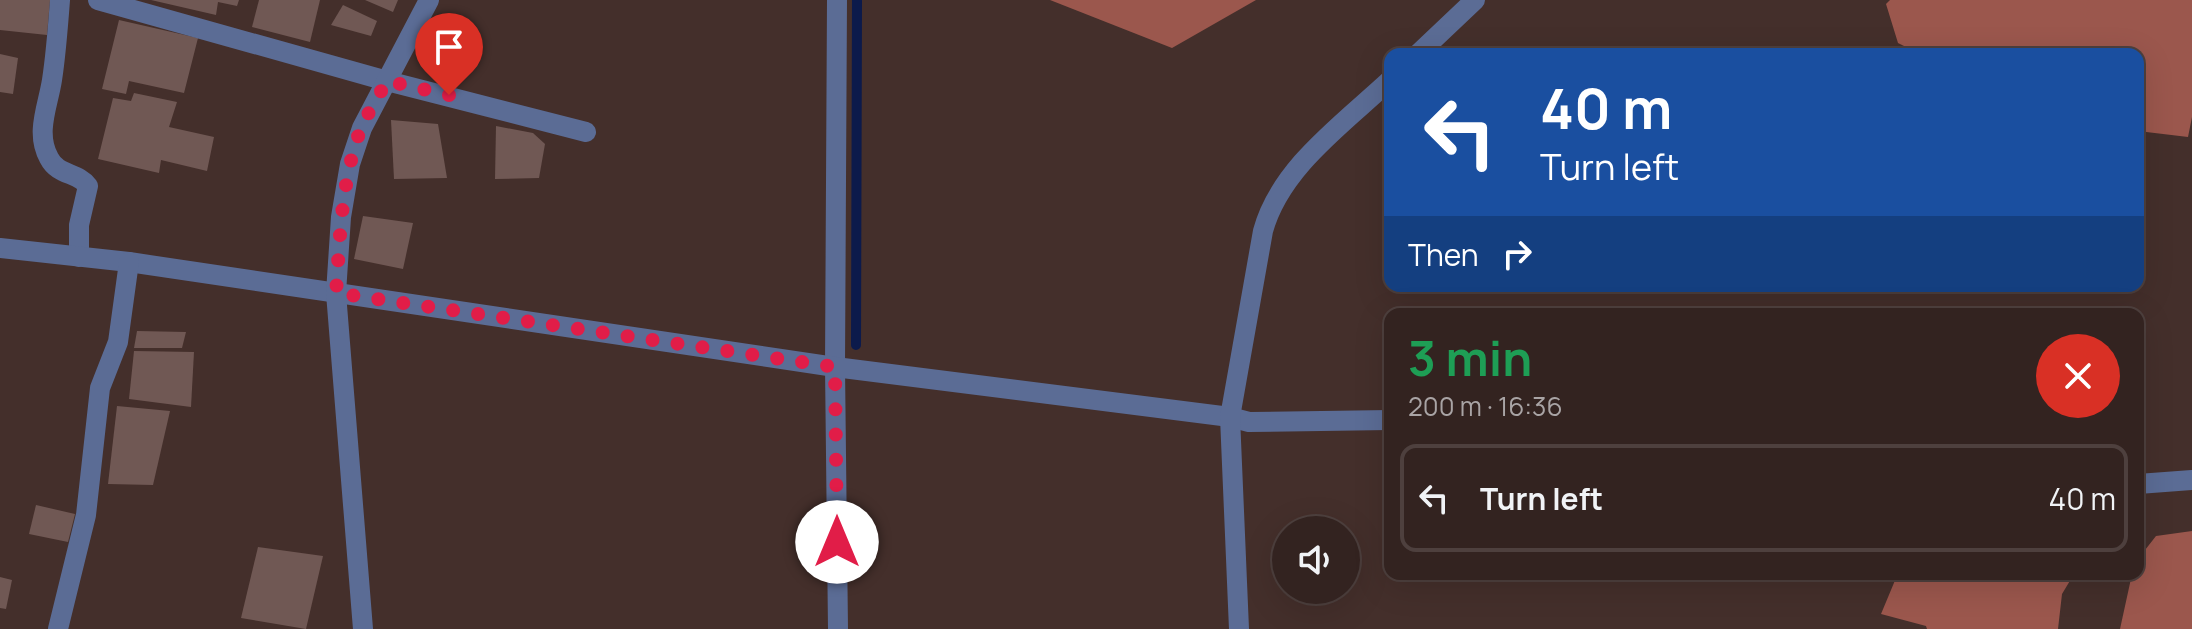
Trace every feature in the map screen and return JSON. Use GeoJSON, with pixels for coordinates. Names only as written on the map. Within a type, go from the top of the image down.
{"type":"FeatureCollection","features":[{"type":"Feature","properties":{"kind":"street"},"geometry":{"type":"LineString","coordinates":[[60,0],[43,143],[56,169],[84,181],[88,186],[79,225],[79,257]]}},
{"type":"Feature","properties":{"kind":"street"},"geometry":{"type":"LineString","coordinates":[[98,0],[387,81],[586,132]]}},
{"type":"Feature","properties":{"kind":"street"},"geometry":{"type":"LineString","coordinates":[[363,629],[336,293],[341,217],[350,164],[362,128],[429,0]]}},
{"type":"Feature","properties":{"kind":"street"},"geometry":{"type":"LineString","coordinates":[[837,0],[835,367],[838,629]]}},
{"type":"Feature","properties":{"kind":"street"},"geometry":{"type":"LineString","coordinates":[[1424,48],[1475,0]]}},
{"type":"Feature","properties":{"kind":"street"},"geometry":{"type":"LineString","coordinates":[[1239,629],[1230,417],[1263,231],[1279,189],[1384,86]]}},
{"type":"Feature","properties":{"kind":"street"},"geometry":{"type":"LineString","coordinates":[[0,248],[129,262],[835,367],[1230,417],[1249,422],[1384,420]]}},
{"type":"Feature","properties":{"kind":"street"},"geometry":{"type":"LineString","coordinates":[[58,629],[86,515],[100,388],[118,342],[129,262]]}},
{"type":"Feature","properties":{"kind":"street"},"geometry":{"type":"LineString","coordinates":[[2144,484],[2192,480]]}},
{"type":"Feature","properties":{"kind":"shaded area"},"geometry":{"type":"Polygon","coordinates":[[[1050,0],[1256,0],[1172,48],[1050,0]]]}},
{"type":"Feature","properties":{"kind":"shaded area"},"geometry":{"type":"Polygon","coordinates":[[[1890,0],[2192,0],[2192,117],[2188,137],[2144,132],[2144,48],[1908,48],[1898,43],[1886,4],[1890,0]]]}},
{"type":"Feature","properties":{"kind":"shaded area"},"geometry":{"type":"Polygon","coordinates":[[[2192,531],[2192,629],[2120,629],[2131,580],[2144,580],[2144,551],[2156,536],[2192,531]]]}},
{"type":"Feature","properties":{"kind":"shaded area"},"geometry":{"type":"Polygon","coordinates":[[[1895,580],[2070,580],[2062,594],[2058,629],[1927,629],[1926,626],[1881,614],[1895,580]]]}},
{"type":"Feature","properties":{"kind":"building"},"geometry":{"type":"Polygon","coordinates":[[[0,0],[50,0],[47,35],[0,30],[0,0]]]}},
{"type":"Feature","properties":{"kind":"building"},"geometry":{"type":"Polygon","coordinates":[[[151,0],[239,0],[237,6],[218,2],[216,15],[151,0]]]}},
{"type":"Feature","properties":{"kind":"building"},"geometry":{"type":"Polygon","coordinates":[[[259,0],[320,0],[310,42],[252,27],[259,0]]]}},
{"type":"Feature","properties":{"kind":"building"},"geometry":{"type":"Polygon","coordinates":[[[365,0],[398,0],[393,12],[365,0]]]}},
{"type":"Feature","properties":{"kind":"building"},"geometry":{"type":"Polygon","coordinates":[[[343,5],[377,21],[371,36],[331,25],[343,5]]]}},
{"type":"Feature","properties":{"kind":"building"},"geometry":{"type":"Polygon","coordinates":[[[119,20],[198,38],[184,93],[129,81],[126,94],[102,89],[119,20]]]}},
{"type":"Feature","properties":{"kind":"building"},"geometry":{"type":"Polygon","coordinates":[[[0,54],[18,58],[13,94],[0,92],[0,54]]]}},
{"type":"Feature","properties":{"kind":"building"},"geometry":{"type":"Polygon","coordinates":[[[134,93],[177,102],[169,127],[214,137],[207,171],[161,160],[159,173],[98,159],[113,98],[131,101],[134,93]]]}},
{"type":"Feature","properties":{"kind":"building"},"geometry":{"type":"Polygon","coordinates":[[[391,120],[438,124],[447,178],[394,179],[391,120]]]}},
{"type":"Feature","properties":{"kind":"building"},"geometry":{"type":"Polygon","coordinates":[[[496,126],[533,133],[545,144],[539,178],[495,179],[496,126]]]}},
{"type":"Feature","properties":{"kind":"building"},"geometry":{"type":"Polygon","coordinates":[[[363,216],[413,223],[403,269],[354,259],[363,216]]]}},
{"type":"Feature","properties":{"kind":"building"},"geometry":{"type":"Polygon","coordinates":[[[137,331],[186,332],[182,348],[134,348],[137,331]]]}},
{"type":"Feature","properties":{"kind":"building"},"geometry":{"type":"Polygon","coordinates":[[[134,351],[194,352],[191,407],[129,399],[134,351]]]}},
{"type":"Feature","properties":{"kind":"building"},"geometry":{"type":"Polygon","coordinates":[[[117,406],[170,411],[153,485],[108,484],[117,406]]]}},
{"type":"Feature","properties":{"kind":"building"},"geometry":{"type":"Polygon","coordinates":[[[36,505],[75,514],[68,542],[29,534],[36,505]]]}},
{"type":"Feature","properties":{"kind":"building"},"geometry":{"type":"Polygon","coordinates":[[[258,547],[323,556],[306,629],[241,618],[258,547]]]}},
{"type":"Feature","properties":{"kind":"building"},"geometry":{"type":"Polygon","coordinates":[[[0,577],[12,580],[6,609],[0,608],[0,577]]]}},
{"type":"Feature","properties":{"kind":"waterway"},"geometry":{"type":"LineString","coordinates":[[856,345],[857,0]]}},
{"type":"Feature","properties":{"kind":"route"},"geometry":{"type":"LineString","coordinates":[[449,95],[387,81],[362,128],[350,164],[341,217],[336,293],[835,367],[837,542]]}}]}
